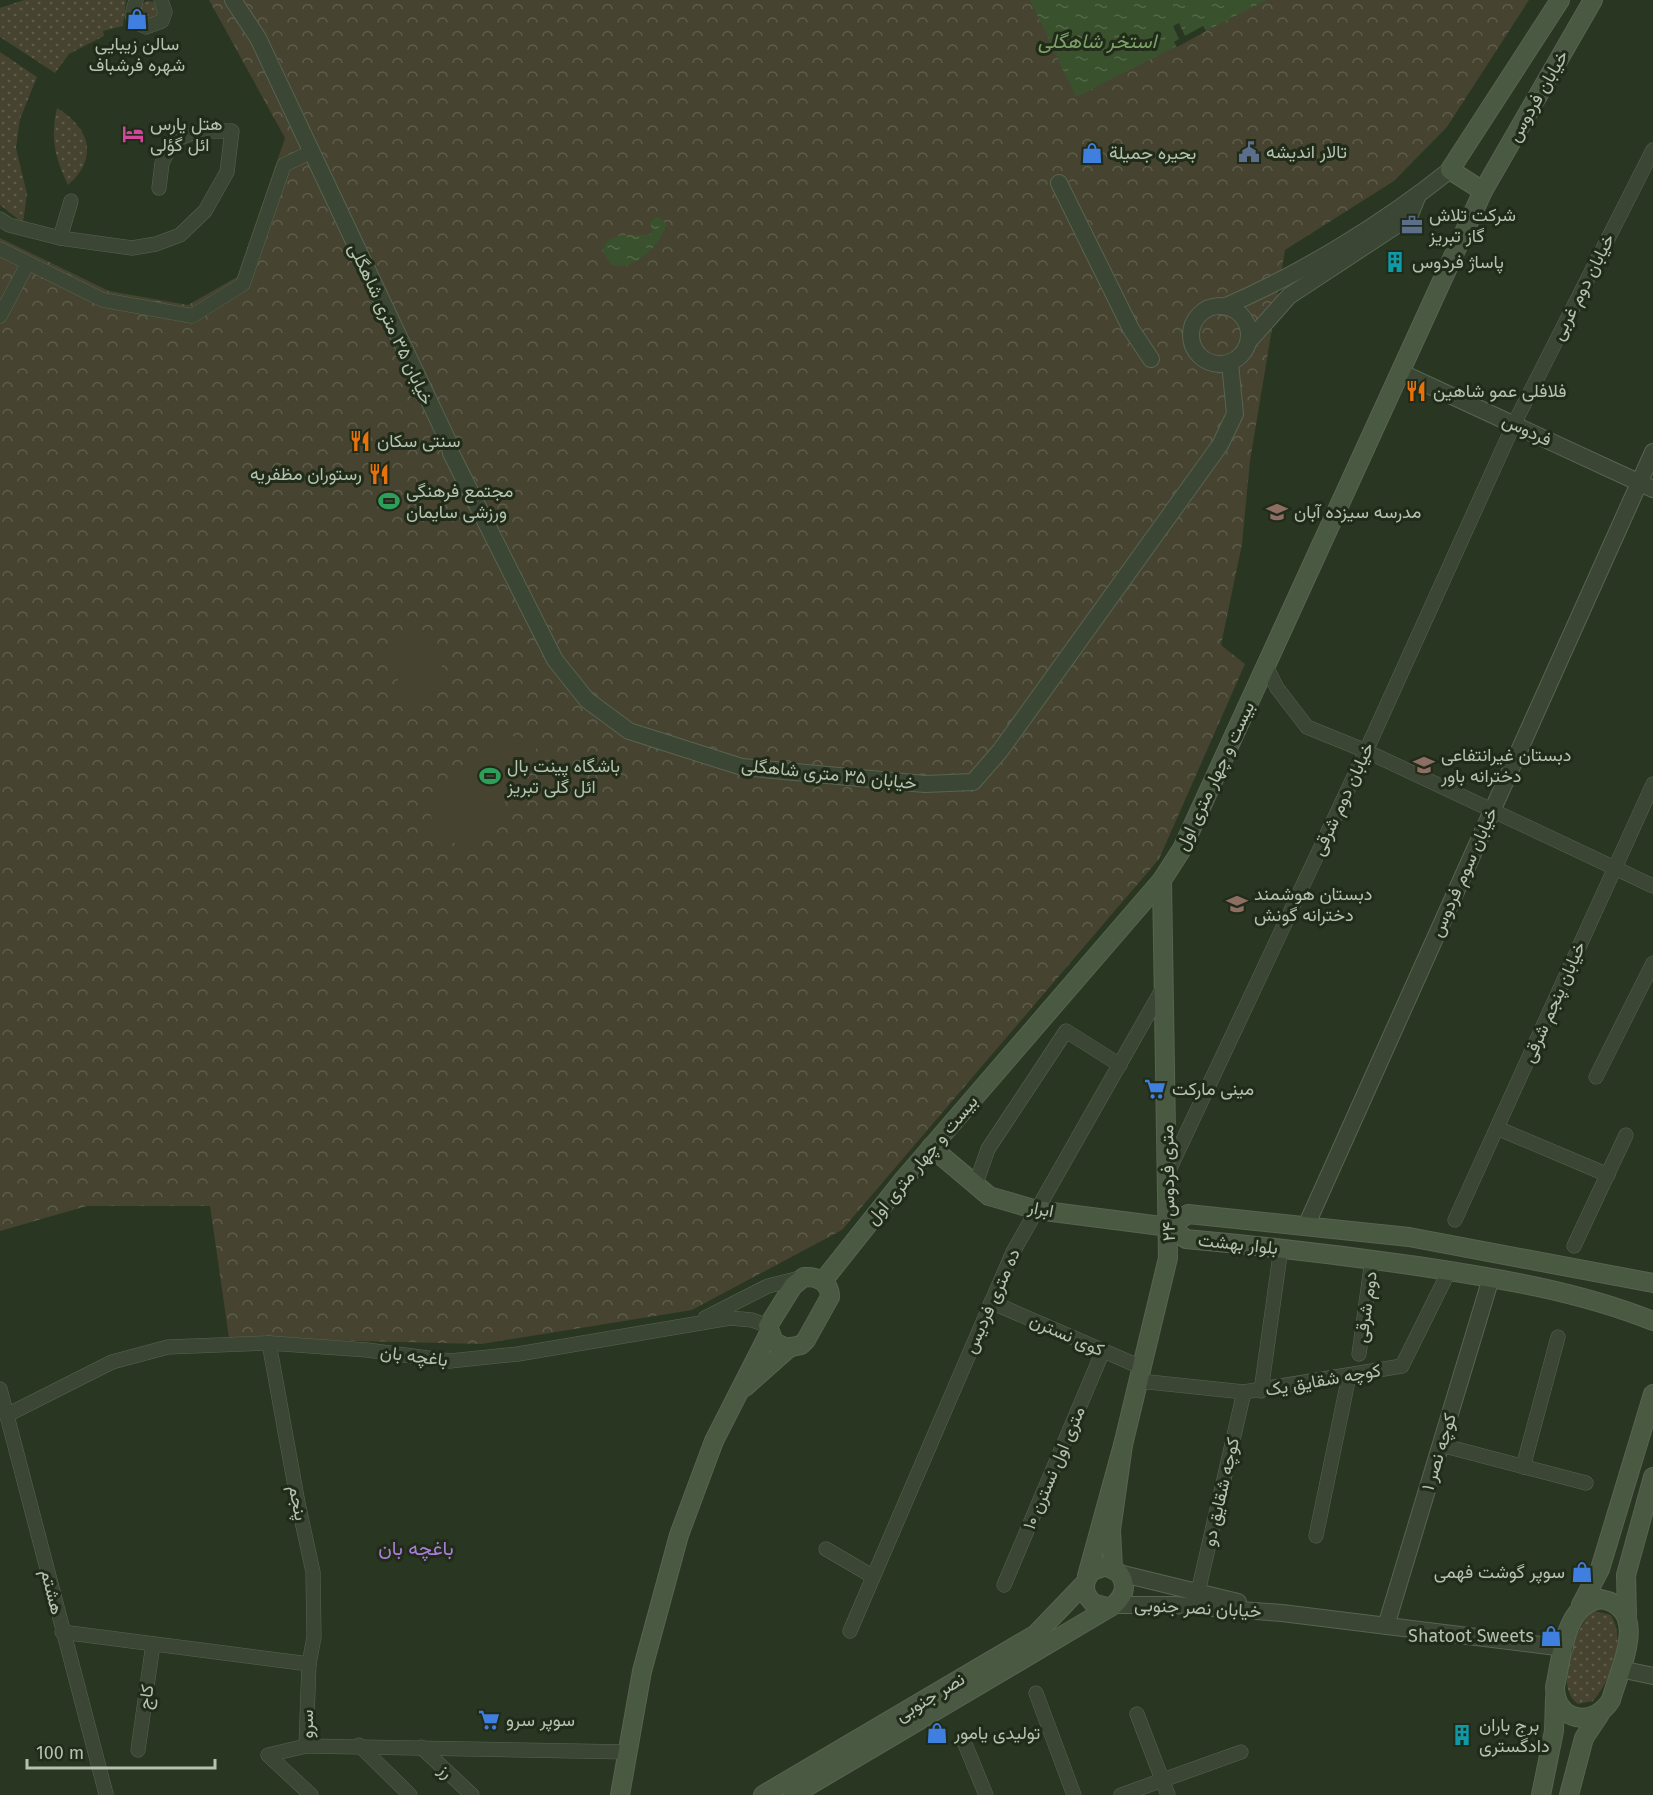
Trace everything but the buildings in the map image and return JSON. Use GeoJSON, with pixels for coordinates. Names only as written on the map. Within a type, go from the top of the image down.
{"type":"FeatureCollection","features":[{"type":"Feature","properties":{"kind":"main road","name":"خیابان فردوس"},"geometry":{"type":"LineString","coordinates":[[1450,170],[1560,0]]}},
{"type":"Feature","properties":{"kind":"main road","name":"خیابان فردوس"},"geometry":{"type":"LineString","coordinates":[[1483,191],[1593,0]]}},
{"type":"Feature","properties":{"kind":"main road"},"geometry":{"type":"LineString","coordinates":[[1450,170],[1483,191]]}},
{"type":"Feature","properties":{"kind":"main road","name":"بیست و چهار متری اول"},"geometry":{"type":"LineString","coordinates":[[823,1281],[931,1147],[1162,880],[1182,849],[1483,191]]}},
{"type":"Feature","properties":{"kind":"main road","name":"۲۴ متری فردوس"},"geometry":{"type":"LineString","coordinates":[[1086,1580],[1123,1445],[1168,1258],[1162,880]]}},
{"type":"Feature","properties":{"kind":"main road","name":"ابرار"},"geometry":{"type":"LineString","coordinates":[[931,1147],[989,1196],[1037,1210],[1169,1227]]}},
{"type":"Feature","properties":{"kind":"main road","name":"بلوار بهشت"},"geometry":{"type":"LineString","coordinates":[[1652,1320],[1587,1299],[1491,1278],[1281,1248],[1186,1239],[1169,1227],[1188,1214],[1306,1226],[1408,1238],[1653,1282]]}},
{"type":"Feature","properties":{"kind":"main road"},"geometry":{"type":"LineString","coordinates":[[620,1795],[642,1671],[679,1535],[714,1441],[769,1330],[792,1286],[804,1277],[823,1281],[830,1291],[828,1304],[801,1345],[780,1346],[769,1330]]}},
{"type":"Feature","properties":{"kind":"main road"},"geometry":{"type":"LineString","coordinates":[[737,1394],[790,1347]]}},
{"type":"Feature","properties":{"kind":"main road"},"geometry":{"type":"LineString","coordinates":[[1540,1795],[1554,1731],[1555,1698],[1565,1648],[1573,1620],[1600,1569],[1653,1394]]}},
{"type":"Feature","properties":{"kind":"main road","name":"۲۴ متری فردوس"},"geometry":{"type":"LineString","coordinates":[[1116,1571],[1112,1530],[1123,1445]]}},
{"type":"Feature","properties":{"kind":"main road"},"geometry":{"type":"LineString","coordinates":[[1569,1795],[1584,1738],[1611,1700],[1630,1634],[1626,1575],[1653,1477]]}},
{"type":"Feature","properties":{"kind":"main road"},"geometry":{"type":"LineString","coordinates":[[1099,1567],[1116,1571],[1125,1586],[1123,1594],[1110,1606],[1099,1606],[1088,1598],[1086,1580],[1099,1567]]}},
{"type":"Feature","properties":{"kind":"main road","name":"نصر جنوبی"},"geometry":{"type":"LineString","coordinates":[[763,1795],[1036,1634],[1086,1580]]}},
{"type":"Feature","properties":{"kind":"main road"},"geometry":{"type":"LineString","coordinates":[[1581,1605],[1590,1600],[1611,1601],[1627,1615]]}},
{"type":"Feature","properties":{"kind":"main road","name":"نصر جنوبی"},"geometry":{"type":"LineString","coordinates":[[793,1795],[1110,1606]]}},
{"type":"Feature","properties":{"kind":"main road"},"geometry":{"type":"LineString","coordinates":[[1555,1698],[1568,1714],[1577,1717],[1600,1714]]}},
{"type":"Feature","properties":{"kind":"main road"},"geometry":{"type":"LineString","coordinates":[[629,1752],[630,1795]]}},
{"type":"Feature","properties":{"kind":"street"},"geometry":{"type":"LineString","coordinates":[[135,0],[132,15],[137,23],[146,27],[162,21],[165,12],[161,0]]}},
{"type":"Feature","properties":{"kind":"street","name":"خیابان ۳۵ متری شاهگلی"},"geometry":{"type":"LineString","coordinates":[[233,0],[258,38],[449,443],[451,453],[555,660],[587,700],[628,731],[742,767],[925,784],[973,782],[1000,751],[1220,445],[1235,414],[1230,363]]}},
{"type":"Feature","properties":{"kind":"street"},"geometry":{"type":"LineString","coordinates":[[0,219],[9,225],[60,238],[132,248],[180,235],[205,211],[226,172],[232,130],[197,131],[173,141],[162,163],[159,188]]}},
{"type":"Feature","properties":{"kind":"street","name":"خیابان دوم غربی"},"geometry":{"type":"LineString","coordinates":[[1514,423],[1653,150]]}},
{"type":"Feature","properties":{"kind":"street"},"geometry":{"type":"LineString","coordinates":[[0,249],[104,300],[192,316],[243,285],[285,165],[311,152]]}},
{"type":"Feature","properties":{"kind":"street"},"geometry":{"type":"LineString","coordinates":[[1418,195],[1409,217],[1289,296],[1249,341],[1245,350],[1230,363],[1213,363],[1198,354],[1191,337],[1192,328],[1201,313],[1208,309],[1226,306],[1275,285],[1418,195],[1450,170]]}},
{"type":"Feature","properties":{"kind":"street"},"geometry":{"type":"LineString","coordinates":[[1059,183],[1131,329],[1151,359]]}},
{"type":"Feature","properties":{"kind":"street"},"geometry":{"type":"LineString","coordinates":[[60,238],[71,201]]}},
{"type":"Feature","properties":{"kind":"street"},"geometry":{"type":"LineString","coordinates":[[0,316],[28,263]]}},
{"type":"Feature","properties":{"kind":"street"},"geometry":{"type":"LineString","coordinates":[[1226,306],[1234,309],[1247,323],[1249,341]]}},
{"type":"Feature","properties":{"kind":"street","name":"فردوس"},"geometry":{"type":"LineString","coordinates":[[1400,372],[1646,486]]}},
{"type":"Feature","properties":{"kind":"street","name":"خیابان دوم شرقی"},"geometry":{"type":"LineString","coordinates":[[1168,1172],[1366,751],[1514,423]]}},
{"type":"Feature","properties":{"kind":"street","name":"خیابان سوم فردوس"},"geometry":{"type":"LineString","coordinates":[[1306,1226],[1492,809],[1646,486],[1653,452]]}},
{"type":"Feature","properties":{"kind":"street"},"geometry":{"type":"LineString","coordinates":[[1266,666],[1277,688],[1307,727],[1366,751],[1653,886]]}},
{"type":"Feature","properties":{"kind":"street","name":"خیابان پنجم شرقی"},"geometry":{"type":"LineString","coordinates":[[1455,1220],[1653,784]]}},
{"type":"Feature","properties":{"kind":"street"},"geometry":{"type":"LineString","coordinates":[[1596,1077],[1653,963]]}},
{"type":"Feature","properties":{"kind":"street","name":"ده متری فردیس"},"geometry":{"type":"LineString","coordinates":[[850,1631],[1014,1252],[1164,986]]}},
{"type":"Feature","properties":{"kind":"street"},"geometry":{"type":"LineString","coordinates":[[975,1186],[988,1149],[1066,1031],[1120,1065]]}},
{"type":"Feature","properties":{"kind":"street"},"geometry":{"type":"LineString","coordinates":[[1497,1128],[1608,1175]]}},
{"type":"Feature","properties":{"kind":"street"},"geometry":{"type":"LineString","coordinates":[[1574,1246],[1626,1136]]}},
{"type":"Feature","properties":{"kind":"street"},"geometry":{"type":"LineString","coordinates":[[1261,1391],[1281,1248]]}},
{"type":"Feature","properties":{"kind":"street","name":"دوم شرقی"},"geometry":{"type":"LineString","coordinates":[[1359,1354],[1372,1260]]}},
{"type":"Feature","properties":{"kind":"street","name":"کوچه شقایق یک"},"geometry":{"type":"LineString","coordinates":[[1141,1374],[1244,1392],[1402,1366],[1449,1271]]}},
{"type":"Feature","properties":{"kind":"street"},"geometry":{"type":"LineString","coordinates":[[693,1324],[768,1286],[804,1277]]}},
{"type":"Feature","properties":{"kind":"street","name":"کوچه نصر ۱"},"geometry":{"type":"LineString","coordinates":[[1386,1626],[1491,1278]]}},
{"type":"Feature","properties":{"kind":"street","name":"کوی نسترن"},"geometry":{"type":"LineString","coordinates":[[991,1302],[1103,1351],[1141,1374]]}},
{"type":"Feature","properties":{"kind":"street","name":"باغچه بان"},"geometry":{"type":"LineString","coordinates":[[7,1415],[112,1362],[168,1347],[269,1343],[367,1350],[450,1361],[518,1354],[730,1318],[752,1320],[769,1330]]}},
{"type":"Feature","properties":{"kind":"street"},"geometry":{"type":"LineString","coordinates":[[1523,1467],[1558,1337]]}},
{"type":"Feature","properties":{"kind":"street","name":"پنجم"},"geometry":{"type":"LineString","coordinates":[[269,1343],[313,1572],[314,1637],[309,1664]]}},
{"type":"Feature","properties":{"kind":"street","name":"۱۰ متری اول نسترن"},"geometry":{"type":"LineString","coordinates":[[1004,1585],[1103,1351]]}},
{"type":"Feature","properties":{"kind":"street"},"geometry":{"type":"LineString","coordinates":[[1316,1536],[1349,1376]]}},
{"type":"Feature","properties":{"kind":"street","name":"هشتم"},"geometry":{"type":"LineString","coordinates":[[0,1389],[106,1794]]}},
{"type":"Feature","properties":{"kind":"street","name":"کوچه شقایق دو"},"geometry":{"type":"LineString","coordinates":[[1198,1592],[1244,1392]]}},
{"type":"Feature","properties":{"kind":"street"},"geometry":{"type":"LineString","coordinates":[[1441,1445],[1586,1483]]}},
{"type":"Feature","properties":{"kind":"street"},"geometry":{"type":"LineString","coordinates":[[826,1549],[872,1576]]}},
{"type":"Feature","properties":{"kind":"street","name":"خیابان نصر جنوبی"},"geometry":{"type":"LineString","coordinates":[[1116,1571],[1282,1613]]}},
{"type":"Feature","properties":{"kind":"street","name":"خیابان نصر جنوبی"},"geometry":{"type":"LineString","coordinates":[[1110,1606],[1174,1605],[1282,1613],[1565,1648]]}},
{"type":"Feature","properties":{"kind":"street"},"geometry":{"type":"LineString","coordinates":[[62,1632],[309,1664]]}},
{"type":"Feature","properties":{"kind":"street","name":"کاج"},"geometry":{"type":"LineString","coordinates":[[138,1750],[153,1644]]}},
{"type":"Feature","properties":{"kind":"street","name":"سرو"},"geometry":{"type":"LineString","coordinates":[[309,1664],[306,1746],[359,1745],[629,1752]]}},
{"type":"Feature","properties":{"kind":"street"},"geometry":{"type":"LineString","coordinates":[[1620,1669],[1653,1676]]}},
{"type":"Feature","properties":{"kind":"street"},"geometry":{"type":"LineString","coordinates":[[1036,1693],[1074,1795]]}},
{"type":"Feature","properties":{"kind":"street"},"geometry":{"type":"LineString","coordinates":[[1137,1713],[1168,1795]]}},
{"type":"Feature","properties":{"kind":"street"},"geometry":{"type":"LineString","coordinates":[[965,1744],[986,1795]]}},
{"type":"Feature","properties":{"kind":"street"},"geometry":{"type":"LineString","coordinates":[[359,1745],[410,1795]]}},
{"type":"Feature","properties":{"kind":"street"},"geometry":{"type":"LineString","coordinates":[[306,1746],[268,1755],[311,1795]]}},
{"type":"Feature","properties":{"kind":"street","name":"رز"},"geometry":{"type":"LineString","coordinates":[[421,1747],[472,1795]]}},
{"type":"Feature","properties":{"kind":"street"},"geometry":{"type":"LineString","coordinates":[[1121,1795],[1241,1752]]}},
{"type":"Feature","properties":{"kind":"green space"},"geometry":{"type":"Polygon","coordinates":[[[24,0],[126,0],[123,26],[103,31],[104,36],[69,54],[55,73],[0,37],[0,8],[24,0]]]}},
{"type":"Feature","properties":{"kind":"green space"},"geometry":{"type":"Polygon","coordinates":[[[209,0],[1529,0],[1447,127],[1394,181],[1285,250],[1250,461],[1242,544],[1221,645],[1245,664],[1159,859],[842,1230],[692,1310],[481,1344],[229,1338],[210,1206],[87,1206],[0,1231],[0,238],[109,291],[188,305],[237,277],[285,138],[209,0]]]}},
{"type":"Feature","properties":{"kind":"green space"},"geometry":{"type":"Polygon","coordinates":[[[149,1],[155,4],[158,10],[155,16],[149,19],[143,16],[140,10],[143,4],[149,1]]]}},
{"type":"Feature","properties":{"kind":"green space"},"geometry":{"type":"Polygon","coordinates":[[[0,52],[37,77],[20,119],[16,148],[27,194],[23,223],[0,205],[0,52]]]}},
{"type":"Feature","properties":{"kind":"green space"},"geometry":{"type":"Polygon","coordinates":[[[57,108],[77,125],[86,144],[87,154],[84,164],[78,175],[68,185],[55,148],[54,129],[57,108]]]}},
{"type":"Feature","properties":{"kind":"green space"},"geometry":{"type":"Polygon","coordinates":[[[428,630],[450,687],[407,704],[385,646],[428,630]]]}},
{"type":"Feature","properties":{"kind":"green space","name":"باشگاه پینت بال ائل گلی تبریز"},"geometry":{"type":"Polygon","coordinates":[[[501,733],[539,744],[476,851],[436,836],[429,807],[501,733]]]}},
{"type":"Feature","properties":{"kind":"green space"},"geometry":{"type":"Polygon","coordinates":[[[1594,1611],[1611,1615],[1616,1626],[1615,1660],[1606,1682],[1593,1701],[1578,1704],[1571,1696],[1567,1684],[1569,1657],[1580,1629],[1594,1611]]]}},
{"type":"Feature","properties":{"kind":"water","name":"استخر شاهگلی"},"geometry":{"type":"Polygon","coordinates":[[[1030,0],[1267,0],[1076,97],[1030,0]]]}},
{"type":"Feature","properties":{"kind":"water"},"geometry":{"type":"Polygon","coordinates":[[[658,216],[666,224],[664,232],[653,248],[627,265],[610,264],[603,251],[609,240],[622,236],[650,235],[653,232],[650,222],[658,216]]]}},
{"type":"Feature","properties":{"kind":"pier"},"geometry":{"type":"Polygon","coordinates":[[[1179,23],[1185,36],[1203,26],[1206,31],[1177,47],[1174,42],[1179,39],[1173,26],[1179,23]]]}},
{"type":"Feature","properties":{"kind":"place","name":"سالن زیبایی شهره فرشباف"},"geometry":{"type":"Point","coordinates":[137,19]}},
{"type":"Feature","properties":{"kind":"place","name":"هتل پارس ائل گؤلی"},"geometry":{"type":"Point","coordinates":[133,134]}},
{"type":"Feature","properties":{"kind":"place","name":"تالار اندیشه"},"geometry":{"type":"Point","coordinates":[1249,152]}},
{"type":"Feature","properties":{"kind":"place","name":"بحیره جمیلة"},"geometry":{"type":"Point","coordinates":[1092,153]}},
{"type":"Feature","properties":{"kind":"place","name":"شرکت تلاش گاز تبریز"},"geometry":{"type":"Point","coordinates":[1412,225]}},
{"type":"Feature","properties":{"kind":"place","name":"پاساژ فردوس"},"geometry":{"type":"Point","coordinates":[1395,262]}},
{"type":"Feature","properties":{"kind":"place","name":"فلافلی عمو شاهین"},"geometry":{"type":"Point","coordinates":[1416,391]}},
{"type":"Feature","properties":{"kind":"place","name":"سنتی سکان"},"geometry":{"type":"Point","coordinates":[360,441]}},
{"type":"Feature","properties":{"kind":"place","name":"رستوران مظفریه"},"geometry":{"type":"Point","coordinates":[379,474]}},
{"type":"Feature","properties":{"kind":"place","name":"مجتمع فرهنگی ورزشی سایمان"},"geometry":{"type":"Point","coordinates":[389,501]}},
{"type":"Feature","properties":{"kind":"place","name":"مدرسه سیزده آبان"},"geometry":{"type":"Point","coordinates":[1277,512]}},
{"type":"Feature","properties":{"kind":"place","name":"دبستان غیرانتفاعی دخترانه باور"},"geometry":{"type":"Point","coordinates":[1424,765]}},
{"type":"Feature","properties":{"kind":"place","name":"باشگاه پینت بال ائل گلی تبریز"},"geometry":{"type":"Point","coordinates":[490,776]}},
{"type":"Feature","properties":{"kind":"place","name":"دبستان هوشمند دخترانه گونش"},"geometry":{"type":"Point","coordinates":[1237,904]}},
{"type":"Feature","properties":{"kind":"place","name":"مینی مارکت"},"geometry":{"type":"Point","coordinates":[1155,1089]}},
{"type":"Feature","properties":{"kind":"place","name":"سوپر گوشت فهمی"},"geometry":{"type":"Point","coordinates":[1582,1572]}},
{"type":"Feature","properties":{"kind":"place","name":"Shatoot Sweets"},"geometry":{"type":"Point","coordinates":[1551,1636]}},
{"type":"Feature","properties":{"kind":"place","name":"سوپر سرو"},"geometry":{"type":"Point","coordinates":[489,1720]}},
{"type":"Feature","properties":{"kind":"place","name":"تولیدی یامور"},"geometry":{"type":"Point","coordinates":[937,1733]}},
{"type":"Feature","properties":{"kind":"place","name":"برج باران دادگستری"},"geometry":{"type":"Point","coordinates":[1462,1735]}},
{"type":"Feature","properties":{"kind":"district","name":"باغچه بان"},"geometry":{"type":"Point","coordinates":[416,1548]}}]}
